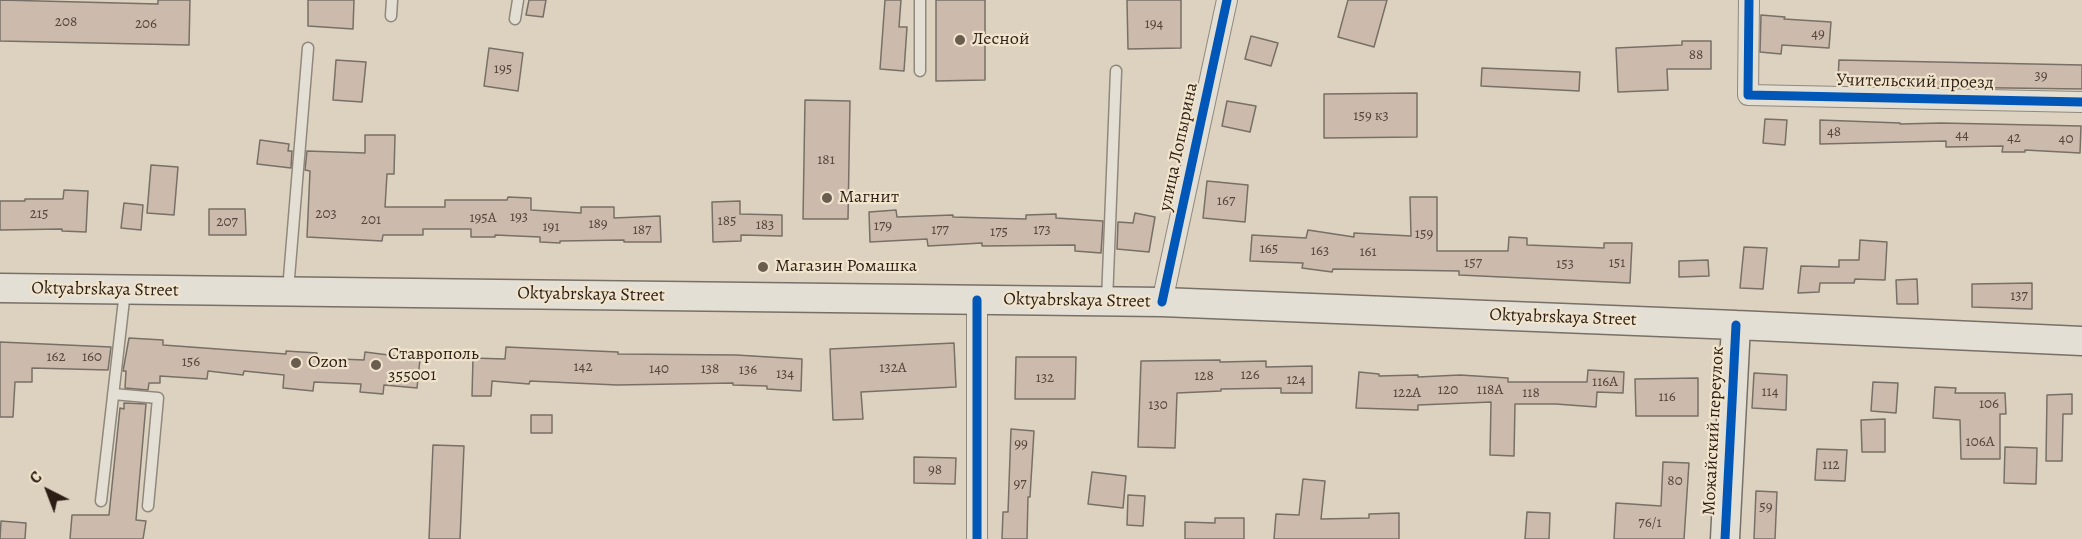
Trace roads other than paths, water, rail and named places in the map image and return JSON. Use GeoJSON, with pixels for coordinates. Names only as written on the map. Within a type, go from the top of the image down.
{"type":"FeatureCollection","features":[{"type":"Feature","properties":{"kind":"main road","name":"Oktyabrskaya Street"},"geometry":{"type":"LineString","coordinates":[[0,288],[1162,302],[2082,341]]}},
{"type":"Feature","properties":{"kind":"main road","name":"Можайский переулок"},"geometry":{"type":"LineString","coordinates":[[1725,539],[1736,325]]}},
{"type":"Feature","properties":{"kind":"street","name":"улица Лопырина"},"geometry":{"type":"LineString","coordinates":[[1162,302],[1227,0]]}},
{"type":"Feature","properties":{"kind":"street","name":"Учительский проезд"},"geometry":{"type":"LineString","coordinates":[[1749,0],[1748,96],[2082,102]]}},
{"type":"Feature","properties":{"kind":"street"},"geometry":{"type":"LineString","coordinates":[[976,539],[977,300]]}},
{"type":"Feature","properties":{"kind":"lane"},"geometry":{"type":"LineString","coordinates":[[391,16],[392,0]]}},
{"type":"Feature","properties":{"kind":"lane"},"geometry":{"type":"LineString","coordinates":[[515,19],[518,0]]}},
{"type":"Feature","properties":{"kind":"lane"},"geometry":{"type":"LineString","coordinates":[[920,0],[920,71]]}},
{"type":"Feature","properties":{"kind":"lane"},"geometry":{"type":"LineString","coordinates":[[288,292],[308,48]]}},
{"type":"Feature","properties":{"kind":"lane"},"geometry":{"type":"LineString","coordinates":[[1107,302],[1116,71]]}},
{"type":"Feature","properties":{"kind":"lane"},"geometry":{"type":"LineString","coordinates":[[101,501],[125,291]]}},
{"type":"Feature","properties":{"kind":"lane"},"geometry":{"type":"LineString","coordinates":[[113,394],[158,398],[148,506]]}},
{"type":"Feature","properties":{"kind":"place","name":"Лесной"},"geometry":{"type":"Point","coordinates":[960,40]}},
{"type":"Feature","properties":{"kind":"place","name":"Магнит"},"geometry":{"type":"Point","coordinates":[827,198]}},
{"type":"Feature","properties":{"kind":"place","name":"Магазин Ромашка"},"geometry":{"type":"Point","coordinates":[763,267]}},
{"type":"Feature","properties":{"kind":"place","name":"Ozon"},"geometry":{"type":"Point","coordinates":[296,363]}},
{"type":"Feature","properties":{"kind":"place","name":"Ставрополь 355001"},"geometry":{"type":"Point","coordinates":[376,365]}}]}
